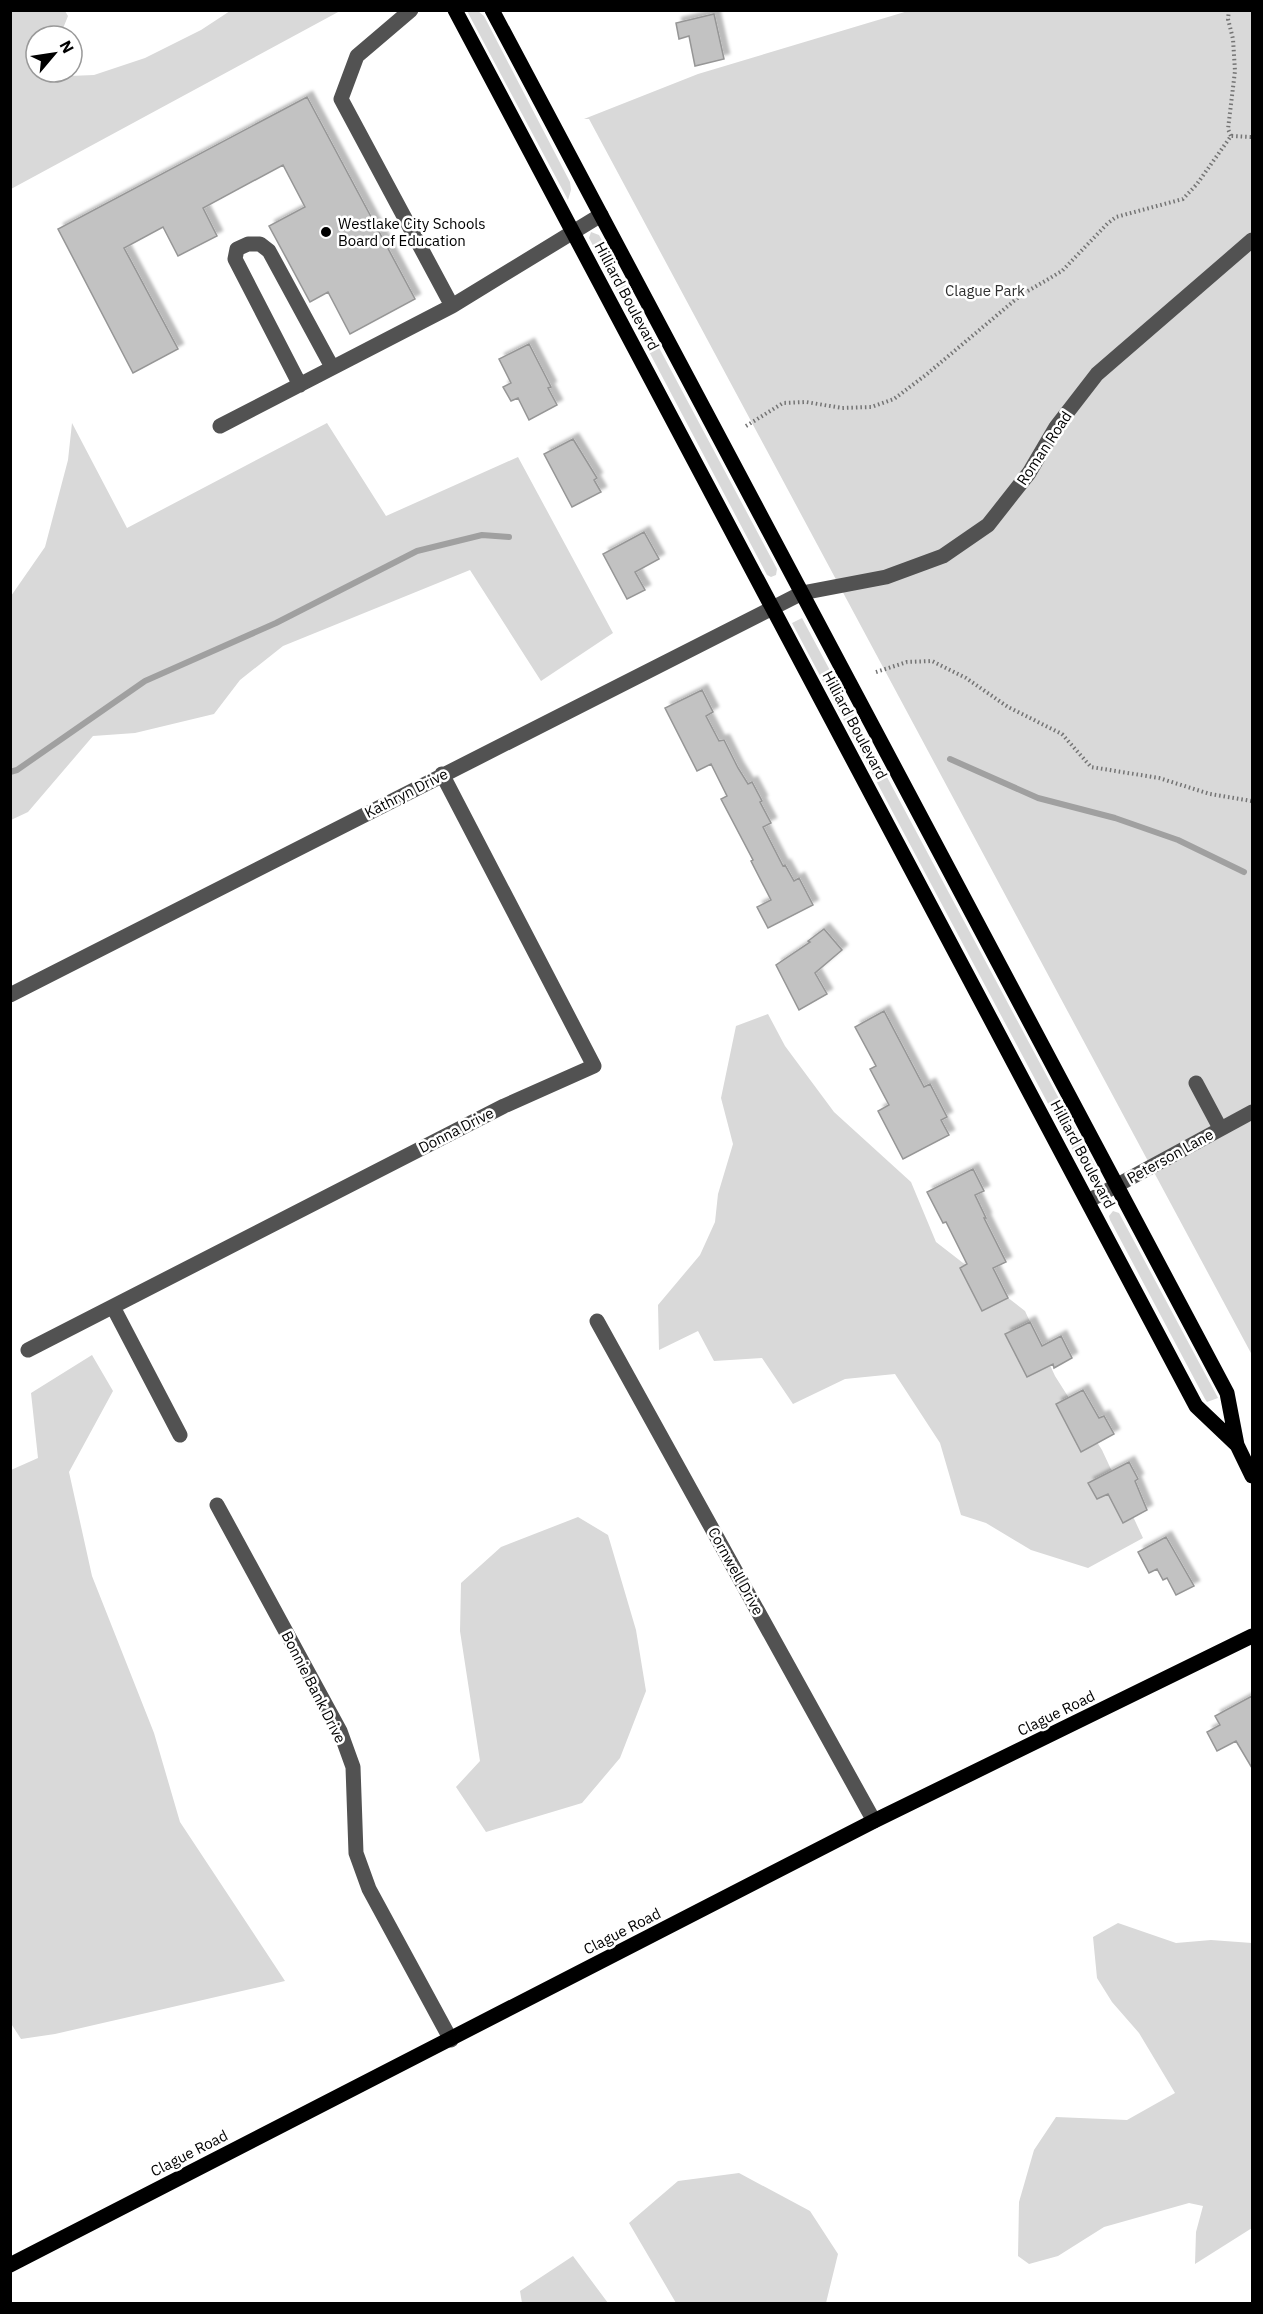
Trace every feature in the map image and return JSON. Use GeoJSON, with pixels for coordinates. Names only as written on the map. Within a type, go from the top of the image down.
{"type":"FeatureCollection","features":[{"type":"Feature","properties":{"kind":"main road","name":"Hilliard Boulevard"},"geometry":{"type":"LineString","coordinates":[[455,10],[1196,1406],[1237,1445]]}},
{"type":"Feature","properties":{"kind":"main road","name":"Hilliard Boulevard"},"geometry":{"type":"LineString","coordinates":[[492,10],[1227,1393],[1237,1445],[1252,1476]]}},
{"type":"Feature","properties":{"kind":"main road","name":"Clague Road"},"geometry":{"type":"LineString","coordinates":[[10,2265],[874,1821],[1252,1636]]}},
{"type":"Feature","properties":{"kind":"street"},"geometry":{"type":"LineString","coordinates":[[411,10],[357,56],[341,99],[452,306]]}},
{"type":"Feature","properties":{"kind":"street"},"geometry":{"type":"LineString","coordinates":[[220,426],[452,306],[601,215]]}},
{"type":"Feature","properties":{"kind":"street","name":"Roman Road"},"geometry":{"type":"LineString","coordinates":[[802,593],[886,577],[943,556],[988,525],[1029,473],[1056,427],[1097,374],[1252,240]]}},
{"type":"Feature","properties":{"kind":"street"},"geometry":{"type":"LineString","coordinates":[[300,385],[235,259],[237,249],[248,244],[260,244],[268,251],[332,367]]}},
{"type":"Feature","properties":{"kind":"street","name":"Kathryn Drive"},"geometry":{"type":"LineString","coordinates":[[10,995],[802,593]]}},
{"type":"Feature","properties":{"kind":"street","name":"Donna Drive"},"geometry":{"type":"LineString","coordinates":[[28,1350],[504,1106],[594,1066],[442,774]]}},
{"type":"Feature","properties":{"kind":"street"},"geometry":{"type":"LineString","coordinates":[[1197,1083],[1220,1128]]}},
{"type":"Feature","properties":{"kind":"street","name":"Peterson Lane"},"geometry":{"type":"LineString","coordinates":[[1088,1201],[1252,1112]]}},
{"type":"Feature","properties":{"kind":"street"},"geometry":{"type":"LineString","coordinates":[[113,1307],[180,1435]]}},
{"type":"Feature","properties":{"kind":"street","name":"Cornwell Drive"},"geometry":{"type":"LineString","coordinates":[[597,1321],[874,1821]]}},
{"type":"Feature","properties":{"kind":"street","name":"Bonnie Bank Drive"},"geometry":{"type":"LineString","coordinates":[[218,1505],[340,1731],[353,1767],[356,1853],[369,1889],[451,2040]]}},
{"type":"Feature","properties":{"kind":"path"},"geometry":{"type":"LineString","coordinates":[[1229,10],[1228,19],[1233,39],[1235,71],[1228,129],[1231,136]]}},
{"type":"Feature","properties":{"kind":"path"},"geometry":{"type":"LineString","coordinates":[[1231,136],[1252,137]]}},
{"type":"Feature","properties":{"kind":"path"},"geometry":{"type":"LineString","coordinates":[[746,426],[783,403],[806,402],[842,408],[872,407],[894,399],[1021,295],[1062,271],[1116,217],[1182,199],[1197,184],[1231,136]]}},
{"type":"Feature","properties":{"kind":"path"},"geometry":{"type":"LineString","coordinates":[[876,672],[907,662],[932,661],[966,678],[1008,707],[1062,734],[1091,767],[1160,778],[1210,794],[1252,801]]}},
{"type":"Feature","properties":{"kind":"green space"},"geometry":{"type":"Polygon","coordinates":[[[11,10],[65,11],[68,16],[65,24],[24,24],[24,84],[84,84],[84,75],[94,75],[145,58],[201,30],[230,11],[340,11],[11,189],[11,10]]]}},
{"type":"Feature","properties":{"kind":"green space"},"geometry":{"type":"Polygon","coordinates":[[[467,11],[478,11],[484,16],[570,182],[571,190],[568,200],[467,11]]]}},
{"type":"Feature","properties":{"kind":"green space","name":"Clague Park"},"geometry":{"type":"Polygon","coordinates":[[[908,11],[1252,11],[1252,1355],[589,119],[584,119],[698,74],[908,11]]]}},
{"type":"Feature","properties":{"kind":"green space"},"geometry":{"type":"Polygon","coordinates":[[[591,232],[599,235],[777,569],[776,575],[771,577],[767,575],[589,238],[591,232]]]}},
{"type":"Feature","properties":{"kind":"green space"},"geometry":{"type":"Polygon","coordinates":[[[72,423],[127,528],[327,423],[386,516],[518,457],[613,633],[541,681],[470,570],[283,646],[240,680],[214,714],[135,733],[93,736],[28,812],[11,820],[11,596],[45,547],[68,460],[72,423]]]}},
{"type":"Feature","properties":{"kind":"green space"},"geometry":{"type":"Polygon","coordinates":[[[802,618],[1096,1168],[1096,1175],[1093,1177],[1086,1175],[792,623],[802,618]]]}},
{"type":"Feature","properties":{"kind":"green space"},"geometry":{"type":"Polygon","coordinates":[[[768,1014],[785,1046],[834,1112],[911,1182],[936,1242],[1025,1311],[1055,1376],[1102,1450],[1143,1538],[1088,1568],[1031,1550],[986,1523],[961,1515],[940,1443],[895,1374],[845,1379],[793,1404],[762,1358],[714,1361],[698,1331],[659,1350],[658,1305],[700,1255],[715,1222],[718,1194],[733,1144],[721,1098],[736,1026],[768,1014]]]}},
{"type":"Feature","properties":{"kind":"green space"},"geometry":{"type":"Polygon","coordinates":[[[1113,1211],[1119,1213],[1218,1398],[1207,1402],[1205,1399],[1110,1220],[1109,1216],[1113,1211]]]}},
{"type":"Feature","properties":{"kind":"green space"},"geometry":{"type":"Polygon","coordinates":[[[92,1355],[113,1391],[69,1472],[92,1576],[154,1733],[180,1822],[285,1981],[55,2034],[21,2039],[10,2022],[11,1470],[38,1458],[31,1393],[92,1355]]]}},
{"type":"Feature","properties":{"kind":"green space"},"geometry":{"type":"Polygon","coordinates":[[[578,1517],[608,1535],[636,1630],[646,1691],[620,1758],[582,1803],[486,1832],[456,1787],[480,1761],[460,1631],[461,1583],[501,1547],[578,1517]]]}},
{"type":"Feature","properties":{"kind":"green space"},"geometry":{"type":"Polygon","coordinates":[[[1118,1923],[1176,1943],[1211,1940],[1252,1943],[1252,2228],[1195,2264],[1196,2232],[1203,2206],[1189,2203],[1104,2227],[1058,2256],[1029,2264],[1018,2256],[1019,2202],[1034,2150],[1056,2117],[1127,2120],[1175,2093],[1139,2033],[1112,2002],[1097,1978],[1093,1937],[1118,1923]]]}},
{"type":"Feature","properties":{"kind":"green space"},"geometry":{"type":"Polygon","coordinates":[[[739,2173],[810,2211],[838,2254],[826,2303],[676,2303],[629,2223],[678,2181],[739,2173]]]}},
{"type":"Feature","properties":{"kind":"green space"},"geometry":{"type":"Polygon","coordinates":[[[573,2256],[608,2303],[522,2303],[520,2291],[573,2256]]]}},
{"type":"Feature","properties":{"kind":"building"},"geometry":{"type":"Polygon","coordinates":[[[714,14],[724,59],[695,66],[689,36],[679,39],[676,23],[714,14]]]}},
{"type":"Feature","properties":{"kind":"building","name":"Westlake City Schools Board of Education"},"geometry":{"type":"Polygon","coordinates":[[[307,97],[415,299],[350,334],[328,292],[310,302],[269,226],[305,207],[283,165],[203,208],[217,236],[178,256],[163,227],[124,248],[178,349],[133,373],[58,229],[307,97]]]}},
{"type":"Feature","properties":{"kind":"building"},"geometry":{"type":"Polygon","coordinates":[[[529,344],[551,387],[548,388],[557,405],[529,420],[518,398],[511,401],[503,387],[511,383],[499,359],[529,344]]]}},
{"type":"Feature","properties":{"kind":"building"},"geometry":{"type":"Polygon","coordinates":[[[573,439],[597,478],[594,480],[601,492],[572,507],[544,454],[573,439]]]}},
{"type":"Feature","properties":{"kind":"building"},"geometry":{"type":"Polygon","coordinates":[[[644,532],[659,559],[635,572],[645,590],[627,599],[603,554],[644,532]]]}},
{"type":"Feature","properties":{"kind":"building"},"geometry":{"type":"Polygon","coordinates":[[[702,690],[713,712],[706,716],[719,741],[724,740],[738,768],[748,784],[752,782],[762,801],[760,802],[771,823],[763,827],[783,866],[785,865],[794,881],[799,878],[813,905],[768,928],[757,907],[771,900],[721,799],[727,796],[711,764],[697,771],[665,708],[702,690]]]}},
{"type":"Feature","properties":{"kind":"building"},"geometry":{"type":"Polygon","coordinates":[[[824,929],[842,950],[815,973],[827,994],[799,1010],[776,965],[810,942],[808,941],[824,929]]]}},
{"type":"Feature","properties":{"kind":"building"},"geometry":{"type":"Polygon","coordinates":[[[884,1011],[924,1087],[930,1084],[947,1117],[941,1120],[949,1135],[903,1159],[878,1111],[889,1105],[870,1069],[876,1066],[855,1027],[884,1011]]]}},
{"type":"Feature","properties":{"kind":"building"},"geometry":{"type":"Polygon","coordinates":[[[973,1169],[984,1191],[975,1195],[1006,1262],[993,1268],[1008,1298],[982,1311],[960,1268],[967,1264],[946,1222],[943,1223],[927,1192],[973,1169]]]}},
{"type":"Feature","properties":{"kind":"building"},"geometry":{"type":"Polygon","coordinates":[[[1030,1322],[1042,1346],[1061,1336],[1072,1358],[1054,1368],[1053,1364],[1027,1377],[1005,1334],[1030,1322]]]}},
{"type":"Feature","properties":{"kind":"building"},"geometry":{"type":"Polygon","coordinates":[[[1083,1390],[1099,1418],[1104,1416],[1114,1434],[1081,1452],[1056,1404],[1083,1390]]]}},
{"type":"Feature","properties":{"kind":"building"},"geometry":{"type":"Polygon","coordinates":[[[1129,1462],[1138,1479],[1135,1481],[1147,1510],[1123,1523],[1108,1494],[1097,1499],[1088,1483],[1129,1462]]]}},
{"type":"Feature","properties":{"kind":"building"},"geometry":{"type":"Polygon","coordinates":[[[1166,1537],[1194,1586],[1176,1595],[1167,1578],[1163,1580],[1157,1569],[1149,1573],[1138,1552],[1166,1537]]]}},
{"type":"Feature","properties":{"kind":"building"},"geometry":{"type":"Polygon","coordinates":[[[1252,1696],[1252,1768],[1236,1741],[1217,1751],[1207,1732],[1220,1725],[1215,1716],[1252,1696]]]}},
{"type":"Feature","properties":{"kind":"waterway"},"geometry":{"type":"LineString","coordinates":[[10,772],[17,770],[145,681],[276,623],[417,551],[482,535],[509,537]]}},
{"type":"Feature","properties":{"kind":"waterway"},"geometry":{"type":"LineString","coordinates":[[950,759],[1038,798],[1115,818],[1178,840],[1244,872]]}},
{"type":"Feature","properties":{"kind":"place","name":"Westlake City Schools Board of Education"},"geometry":{"type":"Point","coordinates":[326,232]}}]}
